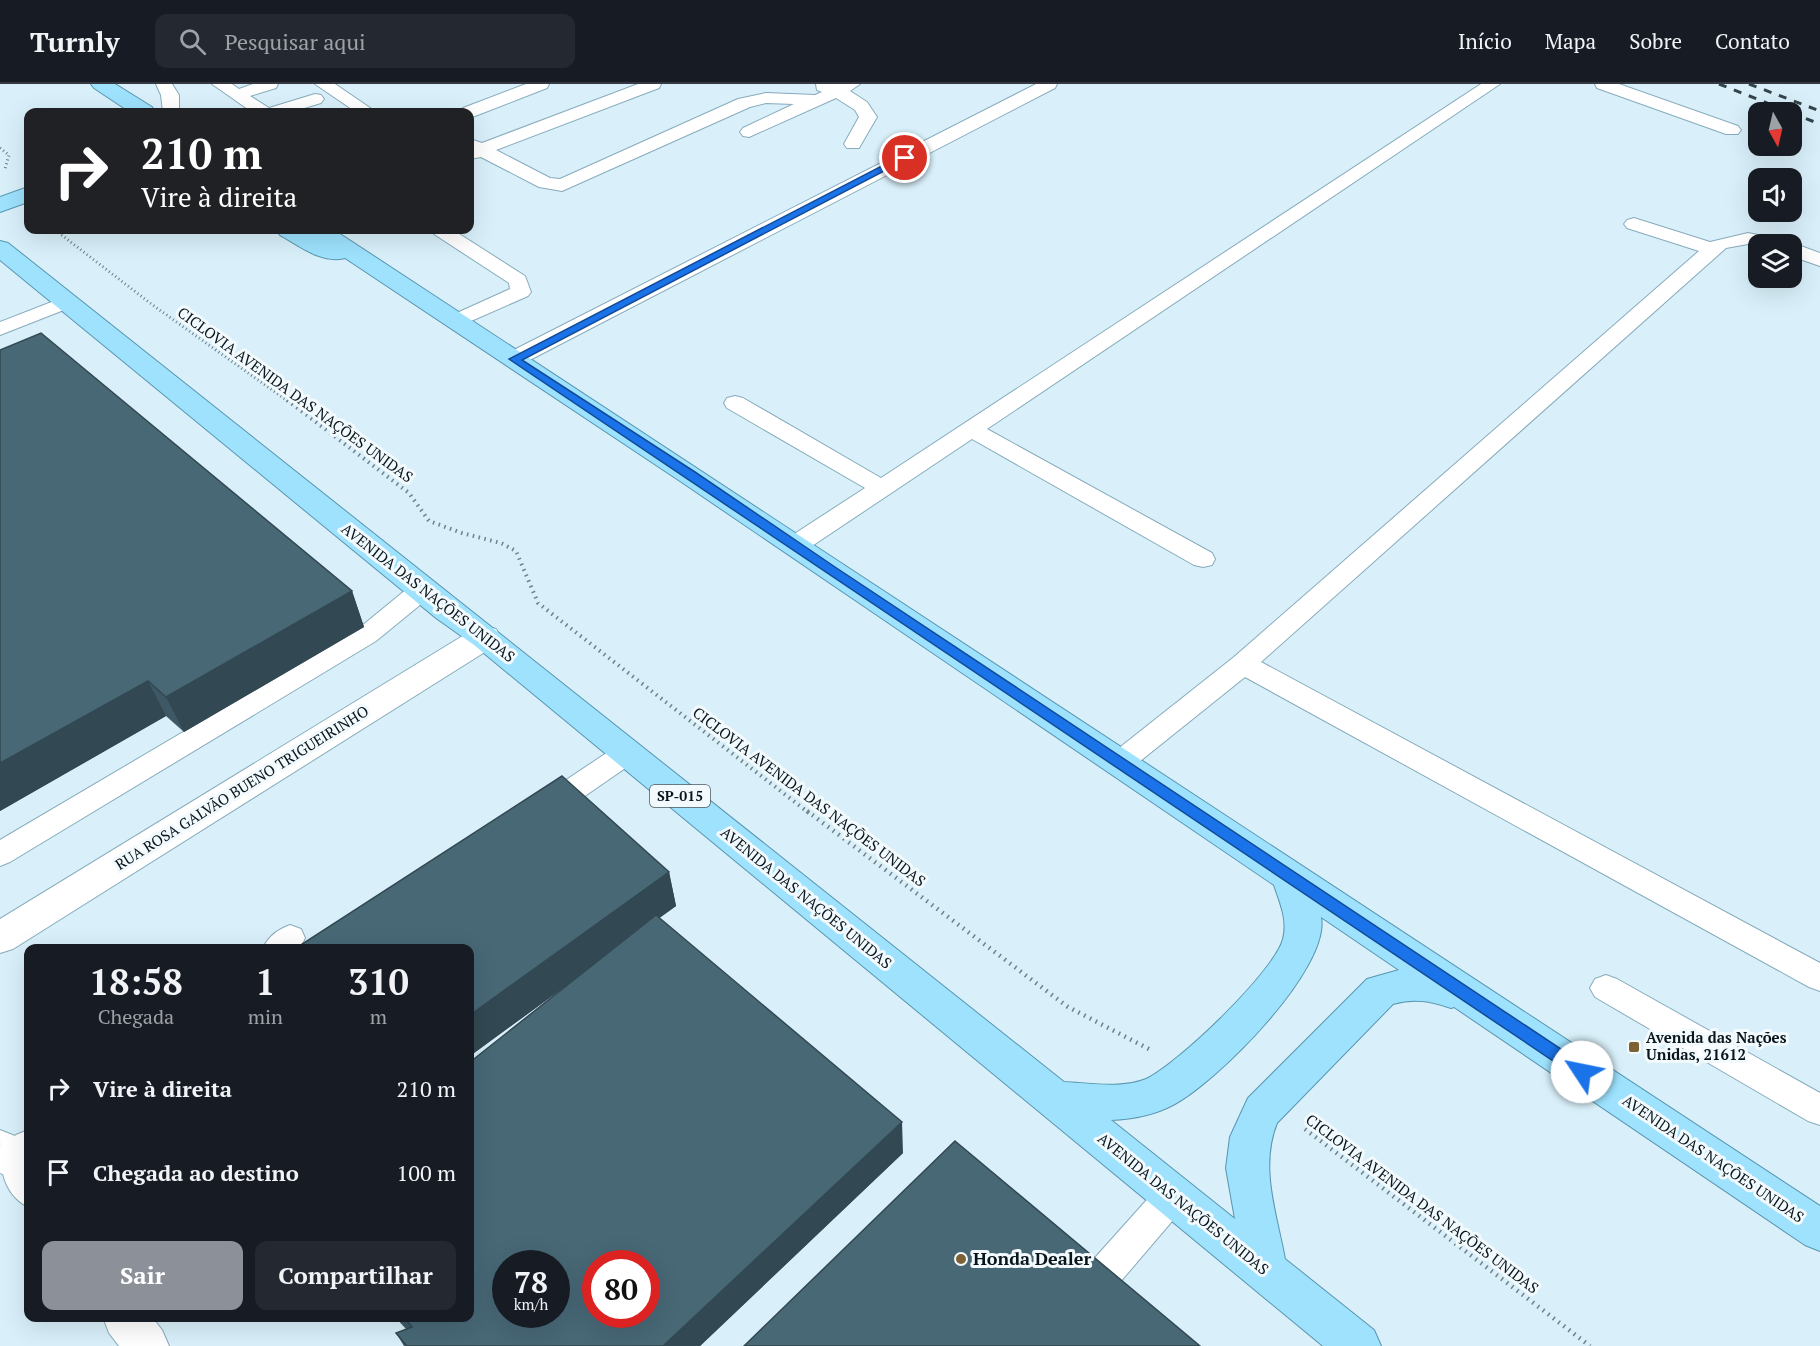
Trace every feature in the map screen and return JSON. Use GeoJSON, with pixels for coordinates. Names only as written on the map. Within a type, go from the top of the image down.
{"type":"FeatureCollection","features":[{"type":"Feature","properties":{"kind":"highway"},"geometry":{"type":"LineString","coordinates":[[101,84],[138,108]]}},
{"type":"Feature","properties":{"kind":"highway"},"geometry":{"type":"LineString","coordinates":[[0,205],[24,196]]}},
{"type":"Feature","properties":{"kind":"highway"},"geometry":{"type":"LineString","coordinates":[[295,234],[325,251],[360,257]]}},
{"type":"Feature","properties":{"kind":"highway","name":"AVENIDA DAS NAÇÕES UNIDAS"},"geometry":{"type":"LineString","coordinates":[[325,234],[1820,1230]]}},
{"type":"Feature","properties":{"kind":"highway","name":"AVENIDA DAS NAÇÕES UNIDAS"},"geometry":{"type":"LineString","coordinates":[[0,248],[422,590],[485,637],[1358,1346]]}},
{"type":"Feature","properties":{"kind":"highway"},"geometry":{"type":"LineString","coordinates":[[1055,1100],[1121,1102],[1158,1093],[1191,1069],[1252,1010],[1284,972],[1299,949],[1304,926],[1289,876]]}},
{"type":"Feature","properties":{"kind":"highway"},"geometry":{"type":"LineString","coordinates":[[1266,1272],[1246,1168],[1251,1137],[1266,1108],[1318,1052],[1381,991],[1404,984],[1430,982],[1484,1006]]}},
{"type":"Feature","properties":{"kind":"street","name":"RUA ROSA GALVÃO BUENO TRIGUEIRINHO"},"geometry":{"type":"LineString","coordinates":[[0,938],[485,637]]}},
{"type":"Feature","properties":{"kind":"street"},"geometry":{"type":"LineString","coordinates":[[129,1322],[146,1346]]}},
{"type":"Feature","properties":{"kind":"lane"},"geometry":{"type":"LineString","coordinates":[[164,84],[170,95],[171,108]]}},
{"type":"Feature","properties":{"kind":"lane"},"geometry":{"type":"LineString","coordinates":[[220,84],[257,108]]}},
{"type":"Feature","properties":{"kind":"lane"},"geometry":{"type":"LineString","coordinates":[[237,95],[270,84]]}},
{"type":"Feature","properties":{"kind":"lane"},"geometry":{"type":"LineString","coordinates":[[474,110],[541,84]]}},
{"type":"Feature","properties":{"kind":"lane"},"geometry":{"type":"LineString","coordinates":[[474,150],[653,84]]}},
{"type":"Feature","properties":{"kind":"lane"},"geometry":{"type":"LineString","coordinates":[[474,150],[546,183],[562,185],[744,103],[766,98],[823,92],[852,84]]}},
{"type":"Feature","properties":{"kind":"lane"},"geometry":{"type":"LineString","coordinates":[[514,359],[1048,84]]}},
{"type":"Feature","properties":{"kind":"lane"},"geometry":{"type":"LineString","coordinates":[[794,546],[973,430],[1492,84]]}},
{"type":"Feature","properties":{"kind":"lane"},"geometry":{"type":"LineString","coordinates":[[1603,84],[1732,130]]}},
{"type":"Feature","properties":{"kind":"lane"},"geometry":{"type":"LineString","coordinates":[[283,108],[319,91],[358,108]]}},
{"type":"Feature","properties":{"kind":"lane"},"geometry":{"type":"LineString","coordinates":[[749,132],[823,92],[859,104],[866,110],[868,117],[853,144]]}},
{"type":"Feature","properties":{"kind":"lane"},"geometry":{"type":"LineString","coordinates":[[1634,224],[1713,249]]}},
{"type":"Feature","properties":{"kind":"lane"},"geometry":{"type":"LineString","coordinates":[[447,234],[518,280],[521,292],[456,321]]}},
{"type":"Feature","properties":{"kind":"lane"},"geometry":{"type":"LineString","coordinates":[[1119,763],[1243,663],[1713,249],[1719,244],[1737,238],[1748,238]]}},
{"type":"Feature","properties":{"kind":"lane"},"geometry":{"type":"LineString","coordinates":[[1802,253],[1820,260]]}},
{"type":"Feature","properties":{"kind":"lane"},"geometry":{"type":"LineString","coordinates":[[0,329],[68,302]]}},
{"type":"Feature","properties":{"kind":"lane"},"geometry":{"type":"LineString","coordinates":[[735,403],[881,488]]}},
{"type":"Feature","properties":{"kind":"lane"},"geometry":{"type":"LineString","coordinates":[[973,430],[1203,559]]}},
{"type":"Feature","properties":{"kind":"lane"},"geometry":{"type":"LineString","coordinates":[[0,854],[366,635],[422,590]]}},
{"type":"Feature","properties":{"kind":"lane"},"geometry":{"type":"LineString","coordinates":[[1243,663],[1820,978]]}},
{"type":"Feature","properties":{"kind":"lane"},"geometry":{"type":"LineString","coordinates":[[529,819],[627,753]]}},
{"type":"Feature","properties":{"kind":"lane"},"geometry":{"type":"LineString","coordinates":[[1606,988],[1820,1110]]}},
{"type":"Feature","properties":{"kind":"lane"},"geometry":{"type":"LineString","coordinates":[[1097,1282],[1173,1196]]}},
{"type":"Feature","properties":{"kind":"path","name":"CICLOVIA AVENIDA DAS NAÇÕES UNIDAS"},"geometry":{"type":"LineString","coordinates":[[60,234],[154,306],[275,391],[409,493],[429,521],[462,533],[501,543],[516,551],[538,603],[856,849],[1068,1007],[1191,1069]]}},
{"type":"Feature","properties":{"kind":"path","name":"CICLOVIA AVENIDA DAS NAÇÕES UNIDAS"},"geometry":{"type":"LineString","coordinates":[[1266,1108],[1316,1136],[1590,1346]]}},
{"type":"Feature","properties":{"kind":"building"},"geometry":{"type":"Polygon","coordinates":[[[41,333],[352,591],[166,697],[148,681],[0,763],[0,350],[41,333]]]}},
{"type":"Feature","properties":{"kind":"building"},"geometry":{"type":"Polygon","coordinates":[[[562,776],[669,872],[474,1012],[474,944],[302,944],[562,776]]]}},
{"type":"Feature","properties":{"kind":"building"},"geometry":{"type":"Polygon","coordinates":[[[656,915],[902,1122],[663,1346],[407,1346],[396,1333],[412,1327],[408,1322],[474,1322],[474,1059],[656,915]]]}},
{"type":"Feature","properties":{"kind":"building","name":"Honda Dealer"},"geometry":{"type":"Polygon","coordinates":[[[955,1141],[1200,1346],[744,1346],[955,1141]]]}},
{"type":"Feature","properties":{"kind":"railway"},"geometry":{"type":"LineString","coordinates":[[1719,84],[1765,102]]}},
{"type":"Feature","properties":{"kind":"railway"},"geometry":{"type":"LineString","coordinates":[[1749,84],[1820,111]]}},
{"type":"Feature","properties":{"kind":"railway"},"geometry":{"type":"LineString","coordinates":[[1802,117],[1820,124]]}},
{"type":"Feature","properties":{"kind":"place","name":"Avenida das Nações Unidas, 21612"},"geometry":{"type":"Point","coordinates":[1634,1047]}},
{"type":"Feature","properties":{"kind":"place","name":"Honda Dealer"},"geometry":{"type":"Point","coordinates":[961,1259]}},
{"type":"Feature","properties":{"kind":"route"},"geometry":{"type":"LineString","coordinates":[[905,158],[514,359],[1582,1072]]}}]}
